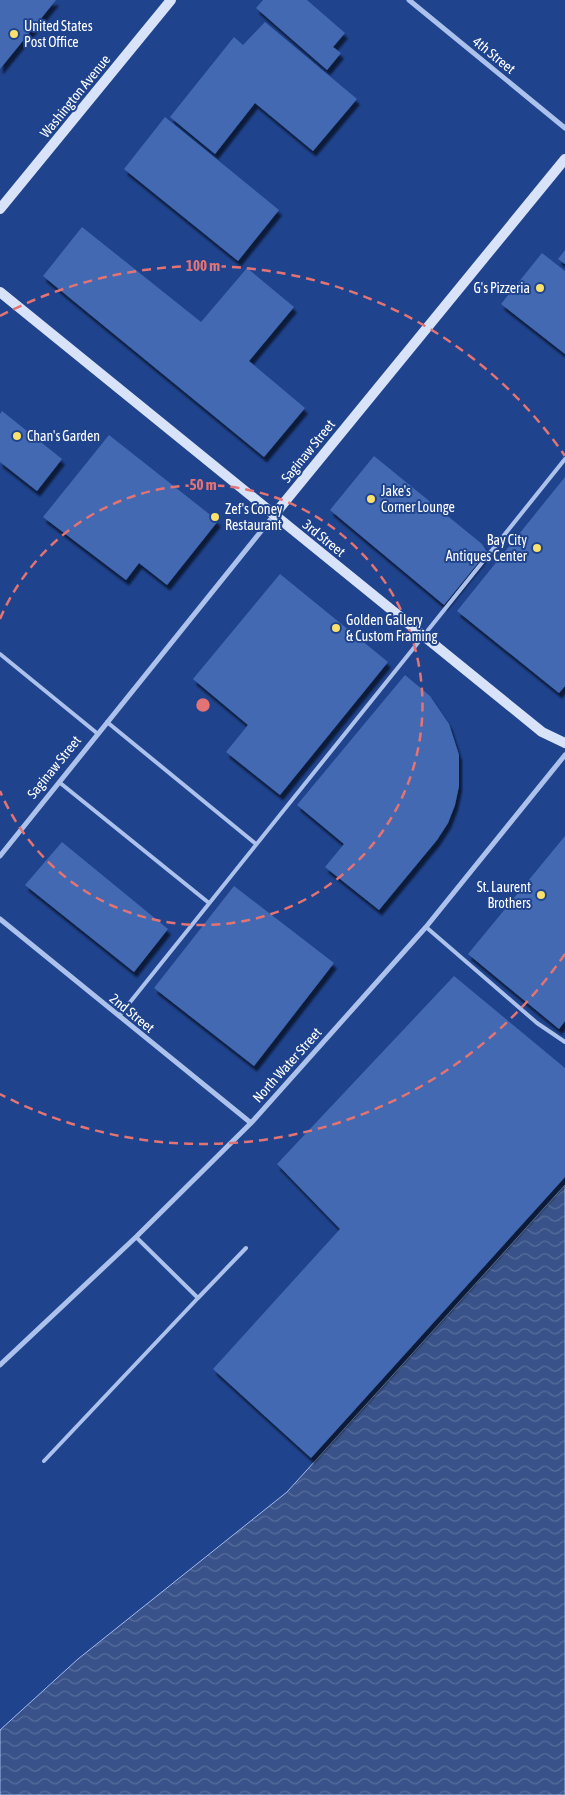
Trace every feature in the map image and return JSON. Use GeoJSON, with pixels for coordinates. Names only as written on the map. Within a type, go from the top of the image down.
{"type":"FeatureCollection","features":[{"type":"Feature","properties":{"kind":"street","name":"Washington Avenue"},"geometry":{"type":"LineString","coordinates":[[0,209],[171,0]]}},
{"type":"Feature","properties":{"kind":"street","name":"4th Street"},"geometry":{"type":"LineString","coordinates":[[409,0],[565,128]]}},
{"type":"Feature","properties":{"kind":"street","name":"Saginaw Street"},"geometry":{"type":"LineString","coordinates":[[0,856],[274,515],[565,159]]}},
{"type":"Feature","properties":{"kind":"street","name":"3rd Street"},"geometry":{"type":"LineString","coordinates":[[0,292],[542,732],[565,743]]}},
{"type":"Feature","properties":{"kind":"street","name":"North Water Street"},"geometry":{"type":"LineString","coordinates":[[0,1365],[136,1236],[250,1123],[426,926],[565,755]]}},
{"type":"Feature","properties":{"kind":"street","name":"2nd Street"},"geometry":{"type":"LineString","coordinates":[[0,919],[250,1123]]}},
{"type":"Feature","properties":{"kind":"lane"},"geometry":{"type":"LineString","coordinates":[[119,1016],[565,459]]}},
{"type":"Feature","properties":{"kind":"lane"},"geometry":{"type":"LineString","coordinates":[[0,654],[98,734]]}},
{"type":"Feature","properties":{"kind":"lane"},"geometry":{"type":"LineString","coordinates":[[107,722],[256,844]]}},
{"type":"Feature","properties":{"kind":"lane"},"geometry":{"type":"LineString","coordinates":[[59,782],[209,903]]}},
{"type":"Feature","properties":{"kind":"lane"},"geometry":{"type":"LineString","coordinates":[[426,926],[537,1023],[565,1042]]}},
{"type":"Feature","properties":{"kind":"lane"},"geometry":{"type":"LineString","coordinates":[[136,1236],[165,1268],[198,1298]]}},
{"type":"Feature","properties":{"kind":"lane"},"geometry":{"type":"LineString","coordinates":[[44,1461],[246,1248]]}},
{"type":"Feature","properties":{"kind":"water"},"geometry":{"type":"Polygon","coordinates":[[[565,1185],[565,1795],[0,1795],[0,1730],[78,1659],[287,1492],[565,1185]]]}},
{"type":"Feature","properties":{"kind":"building","name":"United States Post Office"},"geometry":{"type":"Polygon","coordinates":[[[0,0],[56,0],[0,69],[0,0]]]}},
{"type":"Feature","properties":{"kind":"building"},"geometry":{"type":"Polygon","coordinates":[[[263,0],[307,0],[345,33],[333,47],[341,53],[327,70],[256,8],[263,0]]]}},
{"type":"Feature","properties":{"kind":"building"},"geometry":{"type":"Polygon","coordinates":[[[265,22],[357,99],[313,151],[255,103],[215,154],[170,117],[234,37],[243,45],[265,22]]]}},
{"type":"Feature","properties":{"kind":"building"},"geometry":{"type":"Polygon","coordinates":[[[165,117],[279,210],[238,261],[124,169],[165,117]]]}},
{"type":"Feature","properties":{"kind":"building"},"geometry":{"type":"Polygon","coordinates":[[[82,227],[201,322],[247,268],[294,307],[249,361],[305,408],[264,457],[43,276],[82,227]]]}},
{"type":"Feature","properties":{"kind":"building"},"geometry":{"type":"Polygon","coordinates":[[[565,250],[565,264],[558,259],[565,250]]]}},
{"type":"Feature","properties":{"kind":"building","name":"G's Pizzeria"},"geometry":{"type":"Polygon","coordinates":[[[542,253],[565,271],[565,354],[501,304],[542,253]]]}},
{"type":"Feature","properties":{"kind":"building","name":"Chan's Garden"},"geometry":{"type":"Polygon","coordinates":[[[2,411],[62,459],[37,491],[0,462],[0,414],[2,411]]]}},
{"type":"Feature","properties":{"kind":"building"},"geometry":{"type":"Polygon","coordinates":[[[109,435],[218,521],[167,585],[139,563],[126,580],[43,517],[109,435]]]}},
{"type":"Feature","properties":{"kind":"building"},"geometry":{"type":"Polygon","coordinates":[[[374,456],[482,544],[487,552],[444,605],[330,510],[374,456]]]}},
{"type":"Feature","properties":{"kind":"building","name":"Bay City Antiques Center"},"geometry":{"type":"Polygon","coordinates":[[[565,477],[565,686],[559,693],[457,611],[565,477]]]}},
{"type":"Feature","properties":{"kind":"building"},"geometry":{"type":"Polygon","coordinates":[[[280,574],[388,662],[280,795],[226,752],[248,725],[193,679],[280,574]]]}},
{"type":"Feature","properties":{"kind":"building"},"geometry":{"type":"Polygon","coordinates":[[[405,675],[430,696],[449,724],[459,755],[459,786],[455,805],[448,823],[437,840],[379,910],[325,867],[344,844],[297,805],[405,675]]]}},
{"type":"Feature","properties":{"kind":"building","name":"St. Laurent Brothers"},"geometry":{"type":"Polygon","coordinates":[[[565,836],[565,1021],[559,1029],[468,954],[565,836]]]}},
{"type":"Feature","properties":{"kind":"building"},"geometry":{"type":"Polygon","coordinates":[[[62,842],[168,929],[134,972],[25,885],[62,842]]]}},
{"type":"Feature","properties":{"kind":"building"},"geometry":{"type":"Polygon","coordinates":[[[234,886],[334,963],[254,1066],[154,988],[234,886]]]}},
{"type":"Feature","properties":{"kind":"building"},"geometry":{"type":"Polygon","coordinates":[[[454,976],[565,1068],[565,1177],[311,1458],[213,1369],[340,1229],[277,1164],[454,976]]]}},
{"type":"Feature","properties":{"kind":"place","name":"United States Post Office"},"geometry":{"type":"Point","coordinates":[14,34]}},
{"type":"Feature","properties":{"kind":"place","name":"G's Pizzeria"},"geometry":{"type":"Point","coordinates":[540,288]}},
{"type":"Feature","properties":{"kind":"place","name":"Chan's Garden"},"geometry":{"type":"Point","coordinates":[17,436]}},
{"type":"Feature","properties":{"kind":"place","name":"Jake's Corner Lounge"},"geometry":{"type":"Point","coordinates":[371,499]}},
{"type":"Feature","properties":{"kind":"place","name":"Zef's Coney Restaurant"},"geometry":{"type":"Point","coordinates":[215,517]}},
{"type":"Feature","properties":{"kind":"place","name":"Bay City Antiques Center"},"geometry":{"type":"Point","coordinates":[537,548]}},
{"type":"Feature","properties":{"kind":"place","name":"Golden Gallery & Custom Framing"},"geometry":{"type":"Point","coordinates":[336,628]}},
{"type":"Feature","properties":{"kind":"place","name":"St. Laurent Brothers"},"geometry":{"type":"Point","coordinates":[541,895]}}]}
